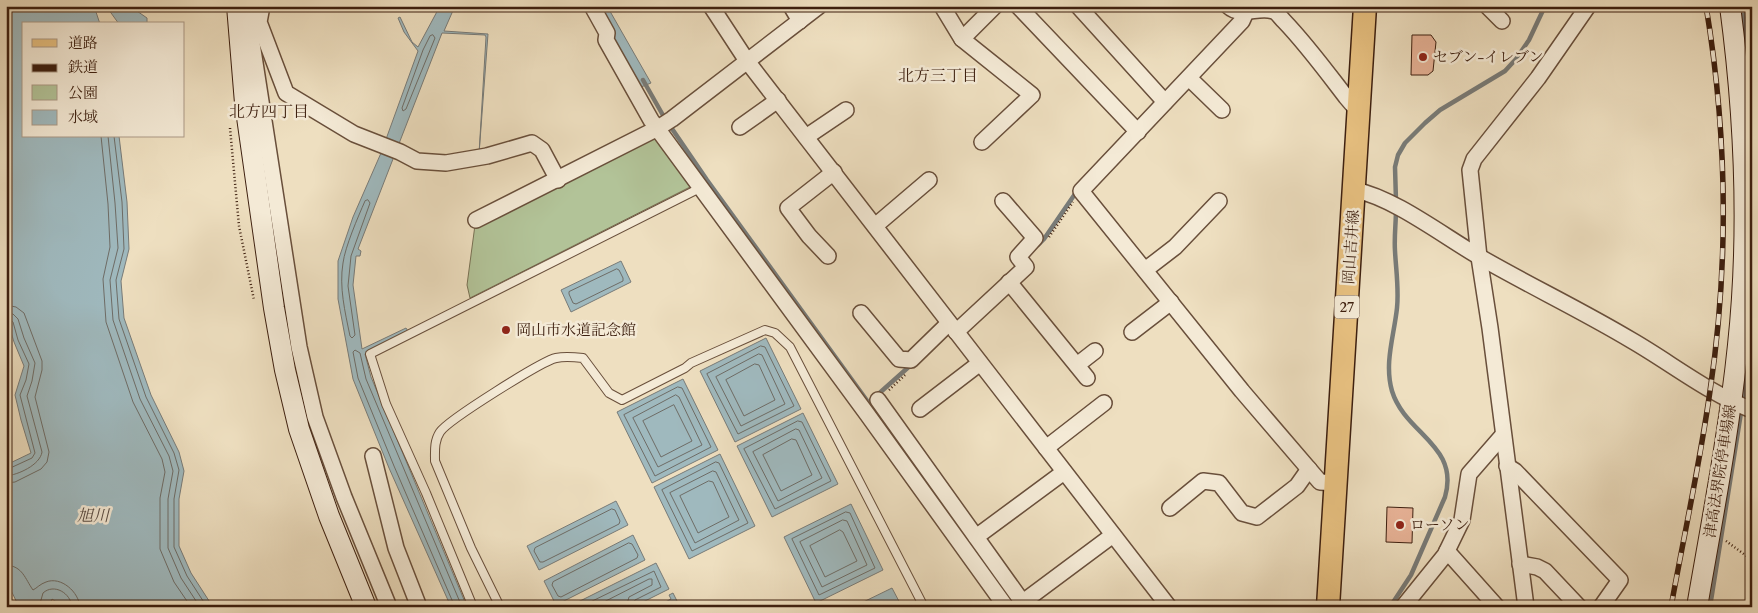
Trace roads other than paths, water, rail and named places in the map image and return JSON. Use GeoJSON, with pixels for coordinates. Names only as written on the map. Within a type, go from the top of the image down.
{"type":"FeatureCollection","features":[{"type":"Feature","properties":{"kind":"main road","name":"岡山吉井線"},"geometry":{"type":"LineString","coordinates":[[1328,607],[1365,6]]}},
{"type":"Feature","properties":{"kind":"street"},"geometry":{"type":"LineString","coordinates":[[237,6],[245,102],[274,308],[285,370],[299,429],[329,516],[366,607]]}},
{"type":"Feature","properties":{"kind":"street"},"geometry":{"type":"LineString","coordinates":[[248,6],[286,93],[354,134],[400,152],[417,162],[446,164],[532,144],[542,150],[558,180]]}},
{"type":"Feature","properties":{"kind":"street"},"geometry":{"type":"LineString","coordinates":[[262,6],[254,23],[299,347],[315,417],[344,497],[389,607]]}},
{"type":"Feature","properties":{"kind":"street"},"geometry":{"type":"LineString","coordinates":[[592,6],[607,33],[606,40],[651,120],[664,124],[702,187],[893,436],[976,537],[1025,604],[1113,535]]}},
{"type":"Feature","properties":{"kind":"street"},"geometry":{"type":"LineString","coordinates":[[711,6],[745,58],[1169,607]]}},
{"type":"Feature","properties":{"kind":"street"},"geometry":{"type":"LineString","coordinates":[[476,220],[558,180],[664,124],[796,15],[819,6]]}},
{"type":"Feature","properties":{"kind":"street"},"geometry":{"type":"LineString","coordinates":[[942,6],[962,39],[1032,95],[982,142]]}},
{"type":"Feature","properties":{"kind":"street"},"geometry":{"type":"LineString","coordinates":[[962,39],[995,6]]}},
{"type":"Feature","properties":{"kind":"street"},"geometry":{"type":"LineString","coordinates":[[1018,6],[1135,129]]}},
{"type":"Feature","properties":{"kind":"street"},"geometry":{"type":"LineString","coordinates":[[1078,6],[1163,100]]}},
{"type":"Feature","properties":{"kind":"street"},"geometry":{"type":"LineString","coordinates":[[1228,6],[1232,10],[1246,12],[1274,11],[1310,50],[1352,104],[1359,108]]}},
{"type":"Feature","properties":{"kind":"street"},"geometry":{"type":"LineString","coordinates":[[1488,6],[1502,21]]}},
{"type":"Feature","properties":{"kind":"street"},"geometry":{"type":"LineString","coordinates":[[1526,607],[1479,257],[1470,170],[1474,159],[1538,78],[1588,6]]}},
{"type":"Feature","properties":{"kind":"street","name":"津高法界院停車場線"},"geometry":{"type":"LineString","coordinates":[[1697,607],[1742,406],[1738,344],[1743,275],[1746,181],[1743,121],[1730,6]]}},
{"type":"Feature","properties":{"kind":"street"},"geometry":{"type":"LineString","coordinates":[[1246,12],[1242,21],[1189,78],[1163,100],[1135,129],[1081,191],[1242,391],[1320,482],[1336,483]]}},
{"type":"Feature","properties":{"kind":"street"},"geometry":{"type":"LineString","coordinates":[[1189,78],[1222,110]]}},
{"type":"Feature","properties":{"kind":"street"},"geometry":{"type":"LineString","coordinates":[[740,127],[778,100]]}},
{"type":"Feature","properties":{"kind":"street"},"geometry":{"type":"LineString","coordinates":[[806,137],[846,110]]}},
{"type":"Feature","properties":{"kind":"street"},"geometry":{"type":"LineString","coordinates":[[828,256],[809,236],[788,208],[834,172]]}},
{"type":"Feature","properties":{"kind":"street"},"geometry":{"type":"LineString","coordinates":[[875,226],[929,180]]}},
{"type":"Feature","properties":{"kind":"street"},"geometry":{"type":"LineString","coordinates":[[1355,190],[1368,192],[1396,207],[1479,257],[1604,324],[1662,358],[1710,391],[1742,406]]}},
{"type":"Feature","properties":{"kind":"street"},"geometry":{"type":"LineString","coordinates":[[860,312],[899,359],[910,360],[952,328],[1010,282],[1026,266],[1018,258],[1036,238],[1004,201]]}},
{"type":"Feature","properties":{"kind":"street"},"geometry":{"type":"LineString","coordinates":[[1145,270],[1175,247],[1219,201]]}},
{"type":"Feature","properties":{"kind":"street"},"geometry":{"type":"LineString","coordinates":[[1010,282],[1087,378]]}},
{"type":"Feature","properties":{"kind":"street"},"geometry":{"type":"LineString","coordinates":[[1132,332],[1171,302]]}},
{"type":"Feature","properties":{"kind":"street"},"geometry":{"type":"LineString","coordinates":[[1077,365],[1095,351]]}},
{"type":"Feature","properties":{"kind":"street"},"geometry":{"type":"LineString","coordinates":[[920,410],[980,363]]}},
{"type":"Feature","properties":{"kind":"street"},"geometry":{"type":"LineString","coordinates":[[878,400],[893,436],[1006,607]]}},
{"type":"Feature","properties":{"kind":"street"},"geometry":{"type":"LineString","coordinates":[[1046,448],[1104,403]]}},
{"type":"Feature","properties":{"kind":"street"},"geometry":{"type":"LineString","coordinates":[[1403,607],[1447,551],[1462,520],[1469,474],[1503,435]]}},
{"type":"Feature","properties":{"kind":"street"},"geometry":{"type":"LineString","coordinates":[[373,456],[396,548],[419,607]]}},
{"type":"Feature","properties":{"kind":"street"},"geometry":{"type":"LineString","coordinates":[[1507,466],[1514,470],[1620,580],[1600,607]]}},
{"type":"Feature","properties":{"kind":"street"},"geometry":{"type":"LineString","coordinates":[[1170,508],[1203,481],[1219,483],[1242,512],[1257,517],[1297,486],[1309,469]]}},
{"type":"Feature","properties":{"kind":"street"},"geometry":{"type":"LineString","coordinates":[[976,537],[1064,472]]}},
{"type":"Feature","properties":{"kind":"street"},"geometry":{"type":"LineString","coordinates":[[1447,551],[1498,607]]}},
{"type":"Feature","properties":{"kind":"street"},"geometry":{"type":"LineString","coordinates":[[1520,564],[1537,566],[1545,571],[1579,607]]}},
{"type":"Feature","properties":{"kind":"lane"},"geometry":{"type":"LineString","coordinates":[[473,607],[426,493],[386,404],[370,354],[702,187]]}},
{"type":"Feature","properties":{"kind":"lane"},"geometry":{"type":"LineString","coordinates":[[500,607],[471,548],[435,462],[435,449],[441,431],[495,393],[555,358],[583,358],[609,393],[622,400],[685,368],[691,363],[765,330],[775,333],[790,347],[924,607]]}},
{"type":"Feature","properties":{"kind":"water","name":"旭川"},"geometry":{"type":"Polygon","coordinates":[[[6,6],[94,6],[99,22],[22,22],[22,138],[119,138],[127,202],[129,249],[121,281],[124,318],[151,395],[179,452],[184,471],[179,499],[179,546],[191,573],[213,607],[64,607],[52,599],[50,607],[19,607],[8,584],[6,584],[6,465],[31,453],[15,395],[24,366],[6,316],[6,6]]]}},
{"type":"Feature","properties":{"kind":"water"},"geometry":{"type":"Polygon","coordinates":[[[106,6],[135,6],[134,9],[147,18],[147,22],[118,22],[106,6]]]}},
{"type":"Feature","properties":{"kind":"water"},"geometry":{"type":"Polygon","coordinates":[[[440,6],[455,6],[444,31],[488,34],[479,154],[486,37],[485,35],[442,33],[358,249],[361,251],[360,256],[356,256],[353,285],[362,349],[406,328],[408,331],[365,354],[371,377],[467,607],[451,607],[389,468],[353,379],[338,299],[338,261],[353,217],[381,153],[418,51],[404,32],[398,18],[400,17],[412,42],[418,47],[440,6]]]}},
{"type":"Feature","properties":{"kind":"water"},"geometry":{"type":"Polygon","coordinates":[[[596,6],[607,6],[651,83],[641,87],[610,36],[596,6]]]}},
{"type":"Feature","properties":{"kind":"water"},"geometry":{"type":"Polygon","coordinates":[[[621,261],[631,282],[571,312],[561,290],[621,261]]]}},
{"type":"Feature","properties":{"kind":"water"},"geometry":{"type":"Polygon","coordinates":[[[766,338],[801,409],[735,442],[700,371],[766,338]]]}},
{"type":"Feature","properties":{"kind":"water"},"geometry":{"type":"Polygon","coordinates":[[[683,379],[718,450],[652,483],[617,412],[683,379]]]}},
{"type":"Feature","properties":{"kind":"water"},"geometry":{"type":"Polygon","coordinates":[[[803,413],[838,484],[772,517],[737,446],[803,413]]]}},
{"type":"Feature","properties":{"kind":"water"},"geometry":{"type":"Polygon","coordinates":[[[720,454],[755,526],[689,559],[654,487],[720,454]]]}},
{"type":"Feature","properties":{"kind":"water"},"geometry":{"type":"Polygon","coordinates":[[[616,501],[628,525],[539,570],[527,546],[616,501]]]}},
{"type":"Feature","properties":{"kind":"water"},"geometry":{"type":"Polygon","coordinates":[[[851,504],[883,570],[816,603],[784,537],[851,504]]]}},
{"type":"Feature","properties":{"kind":"water"},"geometry":{"type":"Polygon","coordinates":[[[633,535],[645,560],[556,605],[544,581],[633,535]]]}},
{"type":"Feature","properties":{"kind":"water"},"geometry":{"type":"Polygon","coordinates":[[[656,563],[669,589],[633,607],[568,607],[656,563]]]}},
{"type":"Feature","properties":{"kind":"water"},"geometry":{"type":"Polygon","coordinates":[[[892,588],[902,607],[853,607],[892,588]]]}},
{"type":"Feature","properties":{"kind":"water"},"geometry":{"type":"Polygon","coordinates":[[[673,593],[680,607],[656,607],[671,599],[669,595],[673,593]]]}},
{"type":"Feature","properties":{"kind":"waterway"},"geometry":{"type":"LineString","coordinates":[[1396,201],[1395,167],[1398,155],[1405,143],[1440,110],[1505,71],[1529,40],[1545,6]]}},
{"type":"Feature","properties":{"kind":"waterway"},"geometry":{"type":"LineString","coordinates":[[1742,6],[1752,74]]}},
{"type":"Feature","properties":{"kind":"waterway"},"geometry":{"type":"LineString","coordinates":[[643,80],[664,117],[707,180],[1013,602]]}},
{"type":"Feature","properties":{"kind":"waterway"},"geometry":{"type":"LineString","coordinates":[[1038,245],[1077,191]]}},
{"type":"Feature","properties":{"kind":"waterway"},"geometry":{"type":"LineString","coordinates":[[1390,607],[1411,575],[1445,497],[1448,479],[1445,465],[1438,452],[1399,406],[1392,391],[1390,381],[1389,360],[1398,301],[1395,246],[1396,209]]}},
{"type":"Feature","properties":{"kind":"waterway"},"geometry":{"type":"LineString","coordinates":[[1710,607],[1752,344]]}},
{"type":"Feature","properties":{"kind":"waterway"},"geometry":{"type":"LineString","coordinates":[[875,397],[912,364]]}},
{"type":"Feature","properties":{"kind":"railway"},"geometry":{"type":"LineString","coordinates":[[1671,607],[1706,418],[1716,343],[1723,247],[1722,150],[1713,54],[1706,6]]}},
{"type":"Feature","properties":{"kind":"place","name":"セブン-イレブン"},"geometry":{"type":"Point","coordinates":[1423,57]}},
{"type":"Feature","properties":{"kind":"place","name":"岡山市水道記念館"},"geometry":{"type":"Point","coordinates":[506,330]}},
{"type":"Feature","properties":{"kind":"place","name":"ローソン"},"geometry":{"type":"Point","coordinates":[1400,525]}},
{"type":"Feature","properties":{"kind":"district","name":"北方三丁目"},"geometry":{"type":"Point","coordinates":[938,75]}},
{"type":"Feature","properties":{"kind":"district","name":"北方四丁目"},"geometry":{"type":"Point","coordinates":[269,111]}}]}
